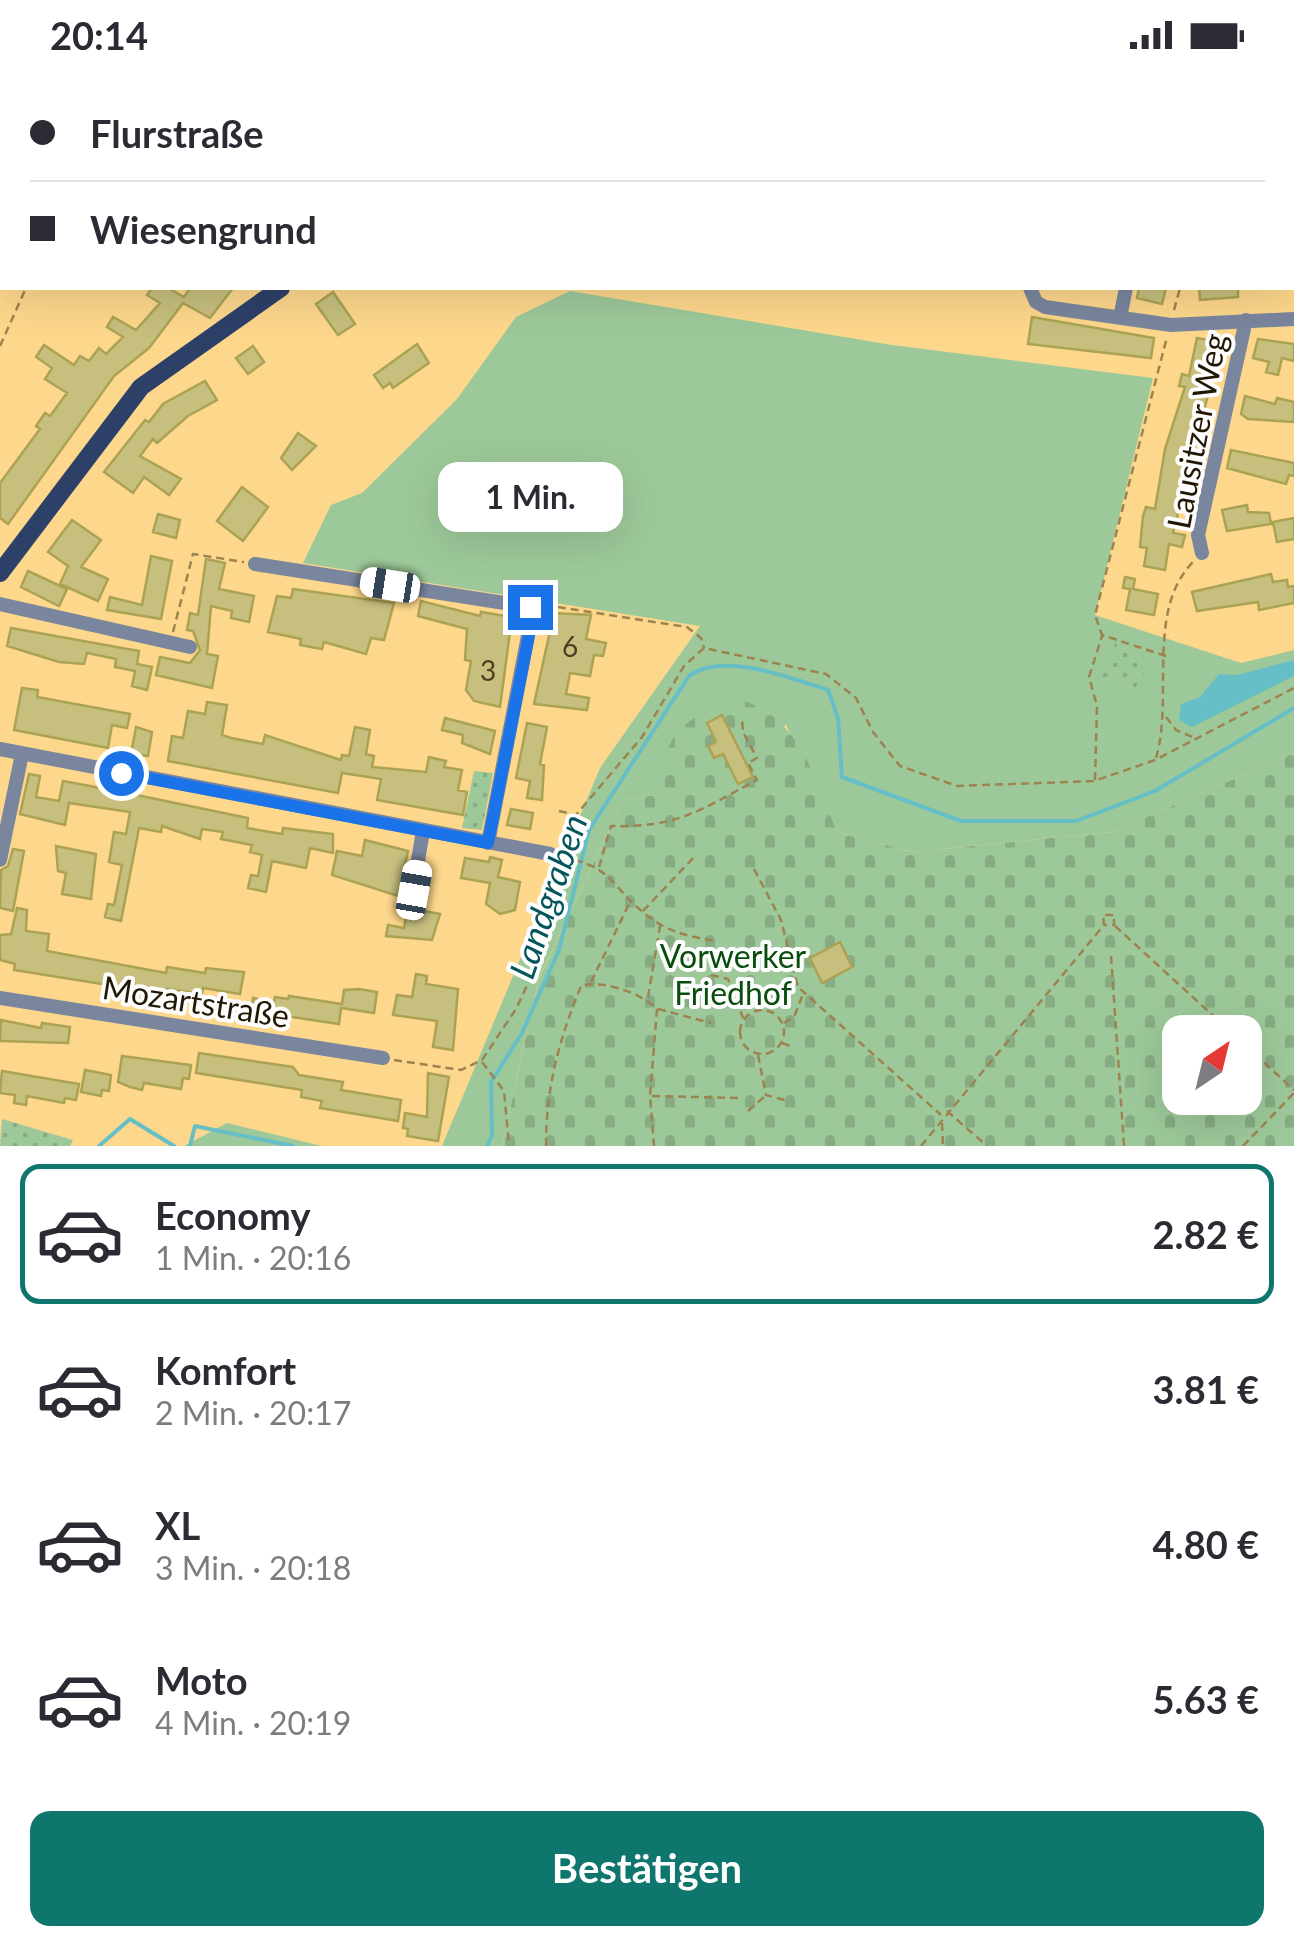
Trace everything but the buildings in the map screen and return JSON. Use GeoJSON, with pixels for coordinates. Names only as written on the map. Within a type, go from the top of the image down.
{"type":"FeatureCollection","features":[{"type":"Feature","properties":{"kind":"main road"},"geometry":{"type":"LineString","coordinates":[[0,573],[140,387],[273,290]]}},
{"type":"Feature","properties":{"kind":"street"},"geometry":{"type":"LineString","coordinates":[[1031,290],[1036,302],[1046,308],[1170,326],[1294,319]]}},
{"type":"Feature","properties":{"kind":"street"},"geometry":{"type":"LineString","coordinates":[[1120,318],[1126,290]]}},
{"type":"Feature","properties":{"kind":"street","name":"Lausitzer Weg"},"geometry":{"type":"LineString","coordinates":[[1202,553],[1198,535],[1246,320]]}},
{"type":"Feature","properties":{"kind":"street"},"geometry":{"type":"LineString","coordinates":[[256,564],[530,607],[532,620],[488,843]]}},
{"type":"Feature","properties":{"kind":"street"},"geometry":{"type":"LineString","coordinates":[[0,604],[164,638],[190,647]]}},
{"type":"Feature","properties":{"kind":"street"},"geometry":{"type":"LineString","coordinates":[[0,749],[552,855]]}},
{"type":"Feature","properties":{"kind":"street"},"geometry":{"type":"LineString","coordinates":[[0,860],[22,754]]}},
{"type":"Feature","properties":{"kind":"street"},"geometry":{"type":"LineString","coordinates":[[414,890],[424,831]]}},
{"type":"Feature","properties":{"kind":"street","name":"Mozartstraße"},"geometry":{"type":"LineString","coordinates":[[0,998],[382,1058]]}},
{"type":"Feature","properties":{"kind":"path"},"geometry":{"type":"LineString","coordinates":[[0,346],[25,290]]}},
{"type":"Feature","properties":{"kind":"path"},"geometry":{"type":"LineString","coordinates":[[1094,781],[1097,706],[1090,677],[1102,635],[1095,615],[1179,290]]}},
{"type":"Feature","properties":{"kind":"path"},"geometry":{"type":"LineString","coordinates":[[1155,760],[1164,715],[1160,695],[1168,616],[1179,576],[1202,553]]}},
{"type":"Feature","properties":{"kind":"path"},"geometry":{"type":"LineString","coordinates":[[164,638],[173,632],[194,554],[256,564]]}},
{"type":"Feature","properties":{"kind":"path"},"geometry":{"type":"LineString","coordinates":[[530,607],[538,604],[687,626],[701,638],[704,648]]}},
{"type":"Feature","properties":{"kind":"path"},"geometry":{"type":"LineString","coordinates":[[1102,635],[1166,656]]}},
{"type":"Feature","properties":{"kind":"path"},"geometry":{"type":"LineString","coordinates":[[704,648],[826,674],[856,698],[873,732],[900,766],[936,781],[992,787],[1094,781],[1155,760],[1294,688]]}},
{"type":"Feature","properties":{"kind":"path"},"geometry":{"type":"LineString","coordinates":[[559,811],[576,815],[642,737],[684,666],[704,648]]}},
{"type":"Feature","properties":{"kind":"path"},"geometry":{"type":"LineString","coordinates":[[1164,715],[1176,730],[1196,738]]}},
{"type":"Feature","properties":{"kind":"path"},"geometry":{"type":"LineString","coordinates":[[599,867],[612,826],[650,827],[678,822],[757,780],[748,763],[757,758],[743,732],[742,719]]}},
{"type":"Feature","properties":{"kind":"path"},"geometry":{"type":"LineString","coordinates":[[382,1058],[460,1070],[482,1060],[516,1009],[531,976],[552,855]]}},
{"type":"Feature","properties":{"kind":"path"},"geometry":{"type":"LineString","coordinates":[[642,912],[696,855]]}},
{"type":"Feature","properties":{"kind":"path"},"geometry":{"type":"LineString","coordinates":[[566,858],[599,867],[642,912],[682,936],[717,941]]}},
{"type":"Feature","properties":{"kind":"path"},"geometry":{"type":"LineString","coordinates":[[754,869],[781,920],[804,992],[942,1116]]}},
{"type":"Feature","properties":{"kind":"path"},"geometry":{"type":"LineString","coordinates":[[591,982],[632,899]]}},
{"type":"Feature","properties":{"kind":"path"},"geometry":{"type":"LineString","coordinates":[[1104,925],[1103,915],[1114,914],[1114,924],[1213,1015]]}},
{"type":"Feature","properties":{"kind":"path"},"geometry":{"type":"LineString","coordinates":[[648,999],[661,924]]}},
{"type":"Feature","properties":{"kind":"path"},"geometry":{"type":"LineString","coordinates":[[943,1146],[942,1116],[946,1110],[1104,925],[1114,924]]}},
{"type":"Feature","properties":{"kind":"path"},"geometry":{"type":"LineString","coordinates":[[1110,956],[1124,1146]]}},
{"type":"Feature","properties":{"kind":"path"},"geometry":{"type":"LineString","coordinates":[[710,975],[728,979],[744,1019]]}},
{"type":"Feature","properties":{"kind":"path"},"geometry":{"type":"LineString","coordinates":[[546,1146],[548,1082],[562,1032],[581,986],[591,982],[648,999],[657,1009],[711,1024]]}},
{"type":"Feature","properties":{"kind":"path"},"geometry":{"type":"LineString","coordinates":[[782,1024],[794,1017],[804,992]]}},
{"type":"Feature","properties":{"kind":"path"},"geometry":{"type":"LineString","coordinates":[[654,1146],[650,1096],[657,1009]]}},
{"type":"Feature","properties":{"kind":"path"},"geometry":{"type":"LineString","coordinates":[[758,1054],[742,1042],[740,1028],[744,1019],[752,1012],[767,1010],[782,1024]]}},
{"type":"Feature","properties":{"kind":"path"},"geometry":{"type":"LineString","coordinates":[[758,1054],[774,1050],[781,1042],[782,1024]]}},
{"type":"Feature","properties":{"kind":"path"},"geometry":{"type":"LineString","coordinates":[[781,1042],[793,1047]]}},
{"type":"Feature","properties":{"kind":"path"},"geometry":{"type":"LineString","coordinates":[[758,1054],[758,1072],[766,1095]]}},
{"type":"Feature","properties":{"kind":"path"},"geometry":{"type":"LineString","coordinates":[[482,1060],[507,1100],[508,1146]]}},
{"type":"Feature","properties":{"kind":"path"},"geometry":{"type":"LineString","coordinates":[[1243,1146],[1294,1092],[1262,1061]]}},
{"type":"Feature","properties":{"kind":"path"},"geometry":{"type":"LineString","coordinates":[[766,1095],[788,1101]]}},
{"type":"Feature","properties":{"kind":"path"},"geometry":{"type":"LineString","coordinates":[[748,1111],[766,1095]]}},
{"type":"Feature","properties":{"kind":"path"},"geometry":{"type":"LineString","coordinates":[[650,1096],[741,1098]]}},
{"type":"Feature","properties":{"kind":"path"},"geometry":{"type":"LineString","coordinates":[[946,1110],[987,1146]]}},
{"type":"Feature","properties":{"kind":"path"},"geometry":{"type":"LineString","coordinates":[[921,1146],[942,1123]]}},
{"type":"Feature","properties":{"kind":"green space"},"geometry":{"type":"Polygon","coordinates":[[[570,291],[892,345],[1153,378],[1095,615],[1241,663],[1294,650],[1294,753],[1112,832],[912,852],[837,832],[786,725],[662,794],[623,800],[538,980],[502,1146],[442,1146],[600,768],[700,626],[303,563],[331,505],[362,493],[457,399],[516,317],[570,291]]]}},
{"type":"Feature","properties":{"kind":"green space"},"geometry":{"type":"Polygon","coordinates":[[[1115,643],[1142,651],[1145,671],[1135,688],[1098,679],[1100,662],[1112,660],[1115,643]]]}},
{"type":"Feature","properties":{"kind":"green space","name":"Vorwerker Friedhof"},"geometry":{"type":"Polygon","coordinates":[[[736,699],[775,718],[802,750],[837,832],[912,852],[1112,832],[1294,753],[1294,1146],[502,1146],[538,981],[623,800],[662,794],[671,742],[702,714],[736,699]]]}},
{"type":"Feature","properties":{"kind":"green space"},"geometry":{"type":"Polygon","coordinates":[[[474,771],[493,773],[482,830],[462,828],[474,771]]]}},
{"type":"Feature","properties":{"kind":"green space"},"geometry":{"type":"Polygon","coordinates":[[[2,1119],[73,1140],[70,1146],[0,1146],[2,1119]]]}},
{"type":"Feature","properties":{"kind":"green space"},"geometry":{"type":"Polygon","coordinates":[[[227,1123],[322,1146],[184,1146],[227,1123]]]}},
{"type":"Feature","properties":{"kind":"water"},"geometry":{"type":"Polygon","coordinates":[[[1294,660],[1294,676],[1192,727],[1179,720],[1181,704],[1200,697],[1219,674],[1237,675],[1294,660]]]}},
{"type":"Feature","properties":{"kind":"waterway","name":"Landgraben"},"geometry":{"type":"LineString","coordinates":[[487,1146],[492,1135],[491,1082],[522,1033],[559,950],[589,830],[689,676],[703,669],[738,666],[828,690],[838,718],[842,777],[961,821],[1076,821],[1155,791],[1294,708]]}},
{"type":"Feature","properties":{"kind":"waterway","name":"Landgraben"},"geometry":{"type":"LineString","coordinates":[[99,1146],[130,1119],[174,1146]]}},
{"type":"Feature","properties":{"kind":"waterway","name":"Landgraben"},"geometry":{"type":"LineString","coordinates":[[190,1146],[195,1126],[293,1146]]}},
{"type":"Feature","properties":{"kind":"route"},"geometry":{"type":"LineString","coordinates":[[121,773],[488,843],[532,620],[530,607]]}}]}
